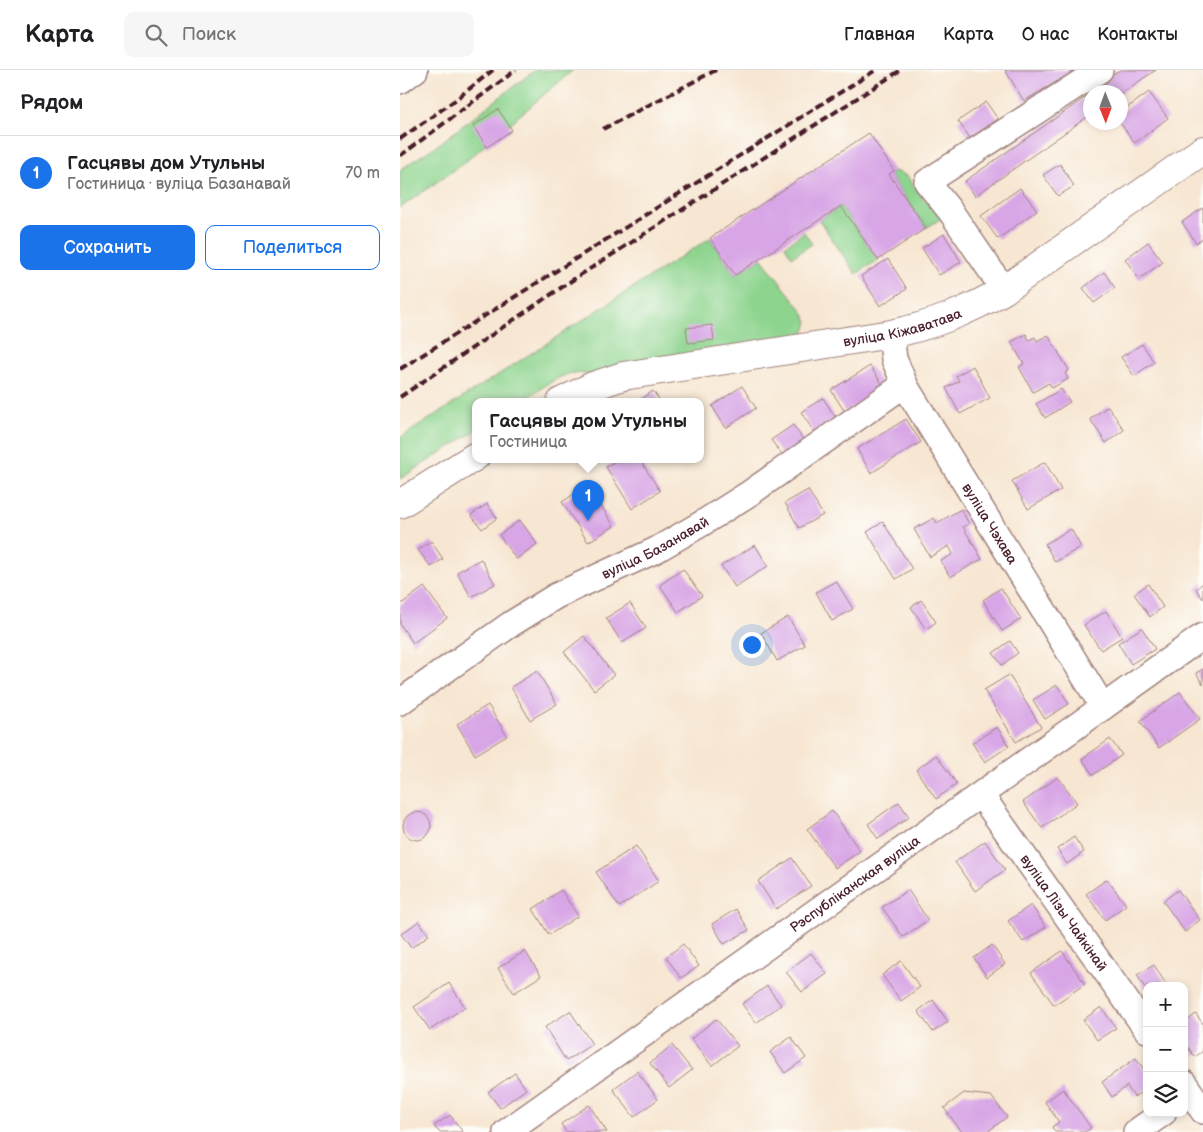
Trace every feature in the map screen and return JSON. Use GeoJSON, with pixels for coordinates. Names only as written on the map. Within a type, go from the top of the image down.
{"type":"FeatureCollection","features":[{"type":"Feature","properties":{"kind":"main road","name":"вуліца Кіжаватава"},"geometry":{"type":"LineString","coordinates":[[568,398],[593,386],[623,376],[891,334],[954,316],[977,306],[1004,290],[1203,150]]}},
{"type":"Feature","properties":{"kind":"main road"},"geometry":{"type":"LineString","coordinates":[[400,504],[472,459]]}},
{"type":"Feature","properties":{"kind":"street"},"geometry":{"type":"LineString","coordinates":[[400,80],[415,70]]}},
{"type":"Feature","properties":{"kind":"street"},"geometry":{"type":"LineString","coordinates":[[1004,290],[951,212],[927,182],[1100,70]]}},
{"type":"Feature","properties":{"kind":"street","name":"вуліца Чэхава"},"geometry":{"type":"LineString","coordinates":[[891,334],[894,359],[906,387],[1103,707]]}},
{"type":"Feature","properties":{"kind":"street","name":"вуліца Базанавай"},"geometry":{"type":"LineString","coordinates":[[400,702],[511,624],[556,596],[656,550],[701,524],[750,493],[898,389],[906,387]]}},
{"type":"Feature","properties":{"kind":"street","name":"Рэспубліканская вуліца"},"geometry":{"type":"LineString","coordinates":[[506,1132],[1203,636]]}},
{"type":"Feature","properties":{"kind":"street","name":"вуліца Лізы Чайкінай"},"geometry":{"type":"LineString","coordinates":[[981,795],[1145,1027]]}},
{"type":"Feature","properties":{"kind":"street"},"geometry":{"type":"LineString","coordinates":[[1136,1132],[1157,1117]]}},
{"type":"Feature","properties":{"kind":"green space"},"geometry":{"type":"Polygon","coordinates":[[[535,70],[573,70],[465,162],[400,208],[400,170],[439,144],[535,70]]]}},
{"type":"Feature","properties":{"kind":"green space"},"geometry":{"type":"Polygon","coordinates":[[[894,171],[907,176],[924,200],[932,204],[942,218],[926,228],[889,174],[894,171]]]}},
{"type":"Feature","properties":{"kind":"green space"},"geometry":{"type":"Polygon","coordinates":[[[841,206],[878,260],[856,274],[819,220],[841,206]]]}},
{"type":"Feature","properties":{"kind":"green space"},"geometry":{"type":"Polygon","coordinates":[[[804,232],[812,244],[792,257],[785,246],[804,232]]]}},
{"type":"Feature","properties":{"kind":"green space"},"geometry":{"type":"Polygon","coordinates":[[[710,238],[735,275],[761,258],[801,309],[808,321],[805,332],[801,336],[592,374],[570,373],[556,379],[526,398],[472,398],[472,433],[400,479],[400,438],[710,238]]]}},
{"type":"Feature","properties":{"kind":"building"},"geometry":{"type":"Polygon","coordinates":[[[1005,70],[1076,70],[1024,101],[1005,70]]]}},
{"type":"Feature","properties":{"kind":"building"},"geometry":{"type":"Polygon","coordinates":[[[1120,70],[1156,70],[1128,89],[1128,85],[1103,85],[1109,81],[1107,78],[1120,70]]]}},
{"type":"Feature","properties":{"kind":"building"},"geometry":{"type":"Polygon","coordinates":[[[1149,92],[1168,118],[1135,143],[1125,130],[1128,130],[1128,107],[1149,92]]]}},
{"type":"Feature","properties":{"kind":"building"},"geometry":{"type":"Polygon","coordinates":[[[1083,99],[1083,120],[975,196],[965,181],[1083,99]]]}},
{"type":"Feature","properties":{"kind":"building"},"geometry":{"type":"Polygon","coordinates":[[[986,102],[998,119],[970,138],[958,121],[986,102]]]}},
{"type":"Feature","properties":{"kind":"building"},"geometry":{"type":"Polygon","coordinates":[[[498,109],[512,130],[487,147],[473,126],[498,109]]]}},
{"type":"Feature","properties":{"kind":"building"},"geometry":{"type":"Polygon","coordinates":[[[869,133],[894,171],[889,174],[926,228],[878,260],[841,206],[735,275],[710,238],[869,133]]]}},
{"type":"Feature","properties":{"kind":"building"},"geometry":{"type":"Polygon","coordinates":[[[1060,164],[1074,186],[1058,196],[1043,175],[1060,164]]]}},
{"type":"Feature","properties":{"kind":"building"},"geometry":{"type":"Polygon","coordinates":[[[1020,188],[1037,210],[998,239],[981,216],[1020,188]]]}},
{"type":"Feature","properties":{"kind":"building"},"geometry":{"type":"Polygon","coordinates":[[[1203,208],[1203,239],[1196,243],[1182,222],[1203,208]]]}},
{"type":"Feature","properties":{"kind":"building"},"geometry":{"type":"Polygon","coordinates":[[[944,234],[961,262],[939,275],[922,248],[944,234]]]}},
{"type":"Feature","properties":{"kind":"building"},"geometry":{"type":"Polygon","coordinates":[[[1148,242],[1163,262],[1139,279],[1125,259],[1148,242]]]}},
{"type":"Feature","properties":{"kind":"building"},"geometry":{"type":"Polygon","coordinates":[[[888,259],[907,289],[880,306],[861,276],[888,259]]]}},
{"type":"Feature","properties":{"kind":"building"},"geometry":{"type":"Polygon","coordinates":[[[1104,272],[1115,288],[1094,303],[1083,288],[1104,272]]]}},
{"type":"Feature","properties":{"kind":"building"},"geometry":{"type":"Polygon","coordinates":[[[712,325],[714,340],[688,343],[686,328],[712,325]]]}},
{"type":"Feature","properties":{"kind":"building"},"geometry":{"type":"Polygon","coordinates":[[[1026,334],[1029,340],[1035,337],[1037,341],[1048,335],[1069,370],[1065,373],[1068,379],[1052,388],[1049,383],[1033,392],[1019,367],[1024,364],[1011,342],[1026,334]]]}},
{"type":"Feature","properties":{"kind":"building"},"geometry":{"type":"Polygon","coordinates":[[[1142,344],[1154,362],[1134,376],[1121,357],[1142,344]]]}},
{"type":"Feature","properties":{"kind":"building"},"geometry":{"type":"Polygon","coordinates":[[[870,366],[884,387],[845,412],[831,390],[870,366]]]}},
{"type":"Feature","properties":{"kind":"building"},"geometry":{"type":"Polygon","coordinates":[[[973,366],[990,398],[960,414],[946,388],[959,381],[956,376],[973,366]]]}},
{"type":"Feature","properties":{"kind":"building"},"geometry":{"type":"Polygon","coordinates":[[[742,386],[756,408],[726,428],[712,406],[742,386]]]}},
{"type":"Feature","properties":{"kind":"building"},"geometry":{"type":"Polygon","coordinates":[[[1061,389],[1070,402],[1045,418],[1036,404],[1061,389]]]}},
{"type":"Feature","properties":{"kind":"building"},"geometry":{"type":"Polygon","coordinates":[[[653,391],[658,398],[643,398],[653,391]]]}},
{"type":"Feature","properties":{"kind":"building"},"geometry":{"type":"Polygon","coordinates":[[[823,398],[836,418],[814,432],[801,412],[823,398]]]}},
{"type":"Feature","properties":{"kind":"building"},"geometry":{"type":"Polygon","coordinates":[[[1108,406],[1124,430],[1106,443],[1090,419],[1108,406]]]}},
{"type":"Feature","properties":{"kind":"building"},"geometry":{"type":"Polygon","coordinates":[[[906,419],[921,442],[871,473],[857,449],[906,419]]]}},
{"type":"Feature","properties":{"kind":"building"},"geometry":{"type":"Polygon","coordinates":[[[793,425],[805,442],[784,457],[771,440],[793,425]]]}},
{"type":"Feature","properties":{"kind":"building"},"geometry":{"type":"Polygon","coordinates":[[[1045,462],[1061,490],[1028,509],[1012,481],[1045,462]]]}},
{"type":"Feature","properties":{"kind":"building"},"geometry":{"type":"Polygon","coordinates":[[[612,463],[642,463],[660,491],[632,509],[606,467],[612,463]]]}},
{"type":"Feature","properties":{"kind":"building"},"geometry":{"type":"Polygon","coordinates":[[[588,485],[614,526],[588,542],[562,502],[588,485]]]}},
{"type":"Feature","properties":{"kind":"building"},"geometry":{"type":"Polygon","coordinates":[[[808,490],[823,515],[799,528],[785,503],[808,490]]]}},
{"type":"Feature","properties":{"kind":"building"},"geometry":{"type":"Polygon","coordinates":[[[487,504],[497,518],[482,529],[471,515],[487,504]]]}},
{"type":"Feature","properties":{"kind":"building"},"geometry":{"type":"Polygon","coordinates":[[[961,509],[969,524],[963,527],[982,559],[950,577],[941,561],[953,554],[949,546],[930,557],[914,529],[934,518],[937,523],[961,509]]]}},
{"type":"Feature","properties":{"kind":"building"},"geometry":{"type":"Polygon","coordinates":[[[520,520],[537,544],[516,559],[499,535],[520,520]]]}},
{"type":"Feature","properties":{"kind":"building"},"geometry":{"type":"Polygon","coordinates":[[[883,522],[912,569],[896,579],[867,532],[883,522]]]}},
{"type":"Feature","properties":{"kind":"building"},"geometry":{"type":"Polygon","coordinates":[[[1071,529],[1081,547],[1055,562],[1045,544],[1071,529]]]}},
{"type":"Feature","properties":{"kind":"building"},"geometry":{"type":"Polygon","coordinates":[[[431,541],[443,559],[431,567],[418,550],[431,541]]]}},
{"type":"Feature","properties":{"kind":"building"},"geometry":{"type":"Polygon","coordinates":[[[755,545],[768,566],[735,587],[721,566],[755,545]]]}},
{"type":"Feature","properties":{"kind":"building"},"geometry":{"type":"Polygon","coordinates":[[[481,559],[495,584],[471,597],[457,572],[481,559]]]}},
{"type":"Feature","properties":{"kind":"building"},"geometry":{"type":"Polygon","coordinates":[[[683,569],[702,596],[678,612],[660,585],[683,569]]]}},
{"type":"Feature","properties":{"kind":"building"},"geometry":{"type":"Polygon","coordinates":[[[836,581],[853,609],[832,621],[816,592],[836,581]]]}},
{"type":"Feature","properties":{"kind":"building"},"geometry":{"type":"Polygon","coordinates":[[[1203,583],[1203,599],[1196,589],[1203,583]]]}},
{"type":"Feature","properties":{"kind":"building"},"geometry":{"type":"Polygon","coordinates":[[[1148,584],[1163,607],[1150,617],[1134,594],[1148,584]]]}},
{"type":"Feature","properties":{"kind":"building"},"geometry":{"type":"Polygon","coordinates":[[[424,587],[447,618],[413,643],[400,624],[400,605],[424,587]]]}},
{"type":"Feature","properties":{"kind":"building"},"geometry":{"type":"Polygon","coordinates":[[[1001,588],[1021,619],[1002,631],[983,600],[1001,588]]]}},
{"type":"Feature","properties":{"kind":"building"},"geometry":{"type":"Polygon","coordinates":[[[921,600],[936,622],[926,629],[911,607],[921,600]]]}},
{"type":"Feature","properties":{"kind":"building"},"geometry":{"type":"Polygon","coordinates":[[[630,603],[646,628],[622,643],[606,618],[630,603]]]}},
{"type":"Feature","properties":{"kind":"building"},"geometry":{"type":"Polygon","coordinates":[[[1106,611],[1122,637],[1101,650],[1084,625],[1106,611]]]}},
{"type":"Feature","properties":{"kind":"building"},"geometry":{"type":"Polygon","coordinates":[[[788,617],[805,645],[777,661],[761,633],[788,617]]]}},
{"type":"Feature","properties":{"kind":"building"},"geometry":{"type":"Polygon","coordinates":[[[1142,628],[1155,649],[1131,664],[1118,643],[1142,628]]]}},
{"type":"Feature","properties":{"kind":"building"},"geometry":{"type":"Polygon","coordinates":[[[584,636],[614,675],[594,690],[564,652],[584,636]]]}},
{"type":"Feature","properties":{"kind":"building"},"geometry":{"type":"Polygon","coordinates":[[[1010,641],[1018,653],[1002,665],[993,653],[1010,641]]]}},
{"type":"Feature","properties":{"kind":"building"},"geometry":{"type":"Polygon","coordinates":[[[1203,669],[1203,684],[1196,673],[1203,669]]]}},
{"type":"Feature","properties":{"kind":"building"},"geometry":{"type":"Polygon","coordinates":[[[537,671],[557,704],[530,720],[511,687],[537,671]]]}},
{"type":"Feature","properties":{"kind":"building"},"geometry":{"type":"Polygon","coordinates":[[[1009,675],[1041,727],[1016,742],[984,690],[1009,675]]]}},
{"type":"Feature","properties":{"kind":"building"},"geometry":{"type":"Polygon","coordinates":[[[1057,685],[1069,704],[1045,719],[1033,700],[1057,685]]]}},
{"type":"Feature","properties":{"kind":"building"},"geometry":{"type":"Polygon","coordinates":[[[1180,692],[1200,719],[1159,748],[1140,721],[1180,692]]]}},
{"type":"Feature","properties":{"kind":"building"},"geometry":{"type":"Polygon","coordinates":[[[488,705],[507,736],[475,755],[457,724],[488,705]]]}},
{"type":"Feature","properties":{"kind":"building"},"geometry":{"type":"Polygon","coordinates":[[[997,727],[1009,746],[985,762],[972,743],[997,727]]]}},
{"type":"Feature","properties":{"kind":"building"},"geometry":{"type":"Polygon","coordinates":[[[1110,739],[1122,755],[1093,775],[1082,759],[1110,739]]]}},
{"type":"Feature","properties":{"kind":"building"},"geometry":{"type":"Polygon","coordinates":[[[936,755],[957,784],[936,799],[916,770],[936,755]]]}},
{"type":"Feature","properties":{"kind":"building"},"geometry":{"type":"Polygon","coordinates":[[[1058,777],[1077,803],[1042,828],[1023,802],[1058,777]]]}},
{"type":"Feature","properties":{"kind":"building"},"geometry":{"type":"Polygon","coordinates":[[[899,802],[909,817],[878,839],[868,824],[899,802]]]}},
{"type":"Feature","properties":{"kind":"building"},"geometry":{"type":"Polygon","coordinates":[[[832,811],[860,851],[835,868],[807,829],[832,811]]]}},
{"type":"Feature","properties":{"kind":"building"},"geometry":{"type":"Polygon","coordinates":[[[417,812],[427,816],[431,826],[427,836],[417,840],[407,836],[403,826],[407,816],[417,812]]]}},
{"type":"Feature","properties":{"kind":"building"},"geometry":{"type":"Polygon","coordinates":[[[1074,837],[1084,852],[1067,864],[1057,849],[1074,837]]]}},
{"type":"Feature","properties":{"kind":"building"},"geometry":{"type":"Polygon","coordinates":[[[985,841],[1005,870],[975,891],[955,862],[985,841]]]}},
{"type":"Feature","properties":{"kind":"building"},"geometry":{"type":"Polygon","coordinates":[[[636,846],[659,881],[619,907],[596,872],[636,846]]]}},
{"type":"Feature","properties":{"kind":"building"},"geometry":{"type":"Polygon","coordinates":[[[792,858],[811,886],[776,909],[758,881],[792,858]]]}},
{"type":"Feature","properties":{"kind":"building"},"geometry":{"type":"Polygon","coordinates":[[[1107,879],[1126,905],[1105,920],[1086,894],[1107,879]]]}},
{"type":"Feature","properties":{"kind":"building"},"geometry":{"type":"Polygon","coordinates":[[[561,890],[578,916],[549,935],[533,909],[561,890]]]}},
{"type":"Feature","properties":{"kind":"building"},"geometry":{"type":"Polygon","coordinates":[[[908,890],[928,920],[903,937],[882,907],[908,890]]]}},
{"type":"Feature","properties":{"kind":"building"},"geometry":{"type":"Polygon","coordinates":[[[1178,890],[1200,920],[1185,932],[1163,901],[1178,890]]]}},
{"type":"Feature","properties":{"kind":"building"},"geometry":{"type":"Polygon","coordinates":[[[1031,905],[1046,927],[1023,942],[1008,921],[1031,905]]]}},
{"type":"Feature","properties":{"kind":"building"},"geometry":{"type":"Polygon","coordinates":[[[736,909],[749,930],[724,944],[712,924],[736,909]]]}},
{"type":"Feature","properties":{"kind":"building"},"geometry":{"type":"Polygon","coordinates":[[[419,921],[429,935],[411,948],[401,934],[419,921]]]}},
{"type":"Feature","properties":{"kind":"building"},"geometry":{"type":"Polygon","coordinates":[[[683,944],[699,966],[681,978],[666,957],[683,944]]]}},
{"type":"Feature","properties":{"kind":"building"},"geometry":{"type":"Polygon","coordinates":[[[992,945],[1005,964],[987,977],[974,958],[992,945]]]}},
{"type":"Feature","properties":{"kind":"building"},"geometry":{"type":"Polygon","coordinates":[[[525,951],[541,976],[514,993],[498,968],[525,951]]]}},
{"type":"Feature","properties":{"kind":"building"},"geometry":{"type":"Polygon","coordinates":[[[1062,951],[1085,984],[1054,1005],[1031,973],[1062,951]]]}},
{"type":"Feature","properties":{"kind":"building"},"geometry":{"type":"Polygon","coordinates":[[[811,953],[827,974],[802,992],[786,972],[811,953]]]}},
{"type":"Feature","properties":{"kind":"building"},"geometry":{"type":"Polygon","coordinates":[[[901,961],[920,987],[901,1001],[882,975],[901,961]]]}},
{"type":"Feature","properties":{"kind":"building"},"geometry":{"type":"Polygon","coordinates":[[[1154,965],[1165,982],[1143,982],[1143,985],[1137,975],[1154,965]]]}},
{"type":"Feature","properties":{"kind":"building"},"geometry":{"type":"Polygon","coordinates":[[[449,983],[465,1007],[430,1030],[414,1007],[449,983]]]}},
{"type":"Feature","properties":{"kind":"building"},"geometry":{"type":"Polygon","coordinates":[[[767,986],[781,1005],[756,1023],[742,1004],[767,986]]]}},
{"type":"Feature","properties":{"kind":"building"},"geometry":{"type":"Polygon","coordinates":[[[933,1000],[948,1022],[933,1032],[918,1011],[933,1000]]]}},
{"type":"Feature","properties":{"kind":"building"},"geometry":{"type":"Polygon","coordinates":[[[1101,1007],[1116,1028],[1097,1040],[1083,1020],[1101,1007]]]}},
{"type":"Feature","properties":{"kind":"building"},"geometry":{"type":"Polygon","coordinates":[[[570,1011],[592,1044],[566,1061],[545,1027],[570,1011]]]}},
{"type":"Feature","properties":{"kind":"building"},"geometry":{"type":"Polygon","coordinates":[[[1196,1014],[1203,1024],[1203,1051],[1195,1057],[1188,1047],[1188,1020],[1196,1014]]]}},
{"type":"Feature","properties":{"kind":"building"},"geometry":{"type":"Polygon","coordinates":[[[716,1019],[738,1046],[712,1066],[691,1039],[716,1019]]]}},
{"type":"Feature","properties":{"kind":"building"},"geometry":{"type":"Polygon","coordinates":[[[791,1037],[806,1058],[785,1073],[770,1052],[791,1037]]]}},
{"type":"Feature","properties":{"kind":"building"},"geometry":{"type":"Polygon","coordinates":[[[672,1045],[692,1070],[669,1088],[650,1063],[672,1045]]]}},
{"type":"Feature","properties":{"kind":"building"},"geometry":{"type":"Polygon","coordinates":[[[1136,1058],[1143,1068],[1143,1091],[1134,1097],[1127,1086],[1112,1097],[1102,1082],[1136,1058]]]}},
{"type":"Feature","properties":{"kind":"building"},"geometry":{"type":"Polygon","coordinates":[[[637,1071],[658,1099],[634,1117],[613,1089],[637,1071]]]}},
{"type":"Feature","properties":{"kind":"building"},"geometry":{"type":"Polygon","coordinates":[[[515,1073],[526,1089],[500,1108],[488,1092],[515,1073]]]}},
{"type":"Feature","properties":{"kind":"building"},"geometry":{"type":"Polygon","coordinates":[[[1063,1089],[1091,1128],[1085,1132],[1055,1132],[1052,1127],[1059,1122],[1045,1102],[1063,1089]]]}},
{"type":"Feature","properties":{"kind":"building"},"geometry":{"type":"Polygon","coordinates":[[[964,1093],[991,1096],[1007,1117],[987,1132],[962,1132],[944,1108],[964,1093]]]}},
{"type":"Feature","properties":{"kind":"building"},"geometry":{"type":"Polygon","coordinates":[[[589,1105],[607,1132],[566,1132],[561,1124],[589,1105]]]}},
{"type":"Feature","properties":{"kind":"building"},"geometry":{"type":"Polygon","coordinates":[[[450,1115],[463,1132],[439,1132],[434,1126],[450,1115]]]}},
{"type":"Feature","properties":{"kind":"railway"},"geometry":{"type":"LineString","coordinates":[[400,139],[454,101],[493,70]]}},
{"type":"Feature","properties":{"kind":"railway"},"geometry":{"type":"LineString","coordinates":[[400,156],[516,70]]}},
{"type":"Feature","properties":{"kind":"railway"},"geometry":{"type":"LineString","coordinates":[[603,129],[716,70]]}},
{"type":"Feature","properties":{"kind":"railway"},"geometry":{"type":"LineString","coordinates":[[400,369],[876,70]]}},
{"type":"Feature","properties":{"kind":"railway"},"geometry":{"type":"LineString","coordinates":[[400,397],[574,279],[901,70]]}},
{"type":"Feature","properties":{"kind":"place","name":"Гасцявы дом Утульны"},"geometry":{"type":"Point","coordinates":[588,521]}}]}
